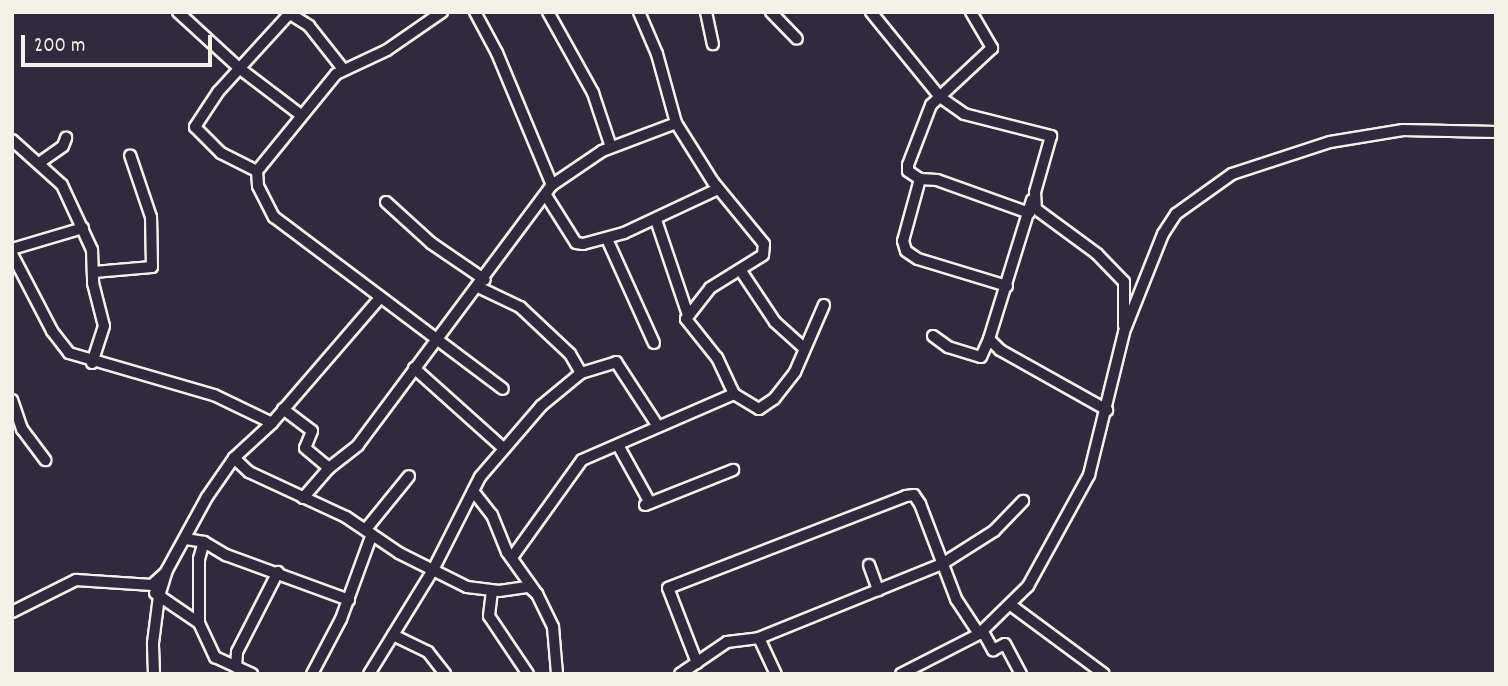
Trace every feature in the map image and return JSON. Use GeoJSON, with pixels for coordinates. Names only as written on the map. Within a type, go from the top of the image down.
{"type":"FeatureCollection","features":[{"type":"Feature","properties":{"kind":"street"},"geometry":{"type":"LineString","coordinates":[[178,12],[240,69],[301,115]]}},
{"type":"Feature","properties":{"kind":"street"},"geometry":{"type":"LineString","coordinates":[[475,12],[497,52],[552,185]]}},
{"type":"Feature","properties":{"kind":"street"},"geometry":{"type":"LineString","coordinates":[[549,12],[593,93],[611,147]]}},
{"type":"Feature","properties":{"kind":"street"},"geometry":{"type":"LineString","coordinates":[[639,12],[657,54],[676,123],[718,189],[764,244],[763,255],[701,299],[686,319],[717,358],[734,394],[759,409],[795,372],[824,305]]}},
{"type":"Feature","properties":{"kind":"street"},"geometry":{"type":"LineString","coordinates":[[706,12],[713,44]]}},
{"type":"Feature","properties":{"kind":"street"},"geometry":{"type":"LineString","coordinates":[[771,12],[797,39]]}},
{"type":"Feature","properties":{"kind":"street"},"geometry":{"type":"LineString","coordinates":[[871,12],[940,97],[964,114],[1051,136],[1007,286],[981,357],[948,346],[933,336]]}},
{"type":"Feature","properties":{"kind":"street"},"geometry":{"type":"LineString","coordinates":[[971,12],[992,48],[931,105],[908,164],[913,177],[937,180],[966,194],[978,193],[1028,213]]}},
{"type":"Feature","properties":{"kind":"street"},"geometry":{"type":"LineString","coordinates":[[257,172],[221,153],[195,127],[240,69],[289,13],[309,26],[343,69]]}},
{"type":"Feature","properties":{"kind":"street"},"geometry":{"type":"LineString","coordinates":[[436,14],[387,50],[343,69],[301,115],[257,172],[258,186],[274,217],[379,299],[439,337],[503,389]]}},
{"type":"Feature","properties":{"kind":"street"},"geometry":{"type":"LineString","coordinates":[[303,498],[329,468],[358,445],[414,368],[482,283],[552,185],[611,147],[676,123]]}},
{"type":"Feature","properties":{"kind":"street"},"geometry":{"type":"LineString","coordinates":[[901,674],[919,671],[981,633],[1012,606],[1079,499],[1107,410],[1124,332],[1176,214],[1232,174],[1362,136],[1403,130],[1496,132]]}},
{"type":"Feature","properties":{"kind":"street"},"geometry":{"type":"LineString","coordinates":[[39,163],[63,146],[66,138]]}},
{"type":"Feature","properties":{"kind":"street"},"geometry":{"type":"LineString","coordinates":[[12,140],[62,185],[83,228],[104,326],[92,363]]}},
{"type":"Feature","properties":{"kind":"street"},"geometry":{"type":"LineString","coordinates":[[94,272],[152,267],[151,217],[130,156]]}},
{"type":"Feature","properties":{"kind":"street"},"geometry":{"type":"LineString","coordinates":[[920,179],[903,241],[906,251],[918,259],[1007,286]]}},
{"type":"Feature","properties":{"kind":"street"},"geometry":{"type":"LineString","coordinates":[[547,197],[576,243],[607,239],[718,189]]}},
{"type":"Feature","properties":{"kind":"street"},"geometry":{"type":"LineString","coordinates":[[1035,192],[1036,209],[1097,254],[1124,282],[1142,286]]}},
{"type":"Feature","properties":{"kind":"street"},"geometry":{"type":"LineString","coordinates":[[386,202],[431,243],[482,283],[520,307],[570,354],[581,373]]}},
{"type":"Feature","properties":{"kind":"street"},"geometry":{"type":"LineString","coordinates":[[657,223],[688,314]]}},
{"type":"Feature","properties":{"kind":"street"},"geometry":{"type":"LineString","coordinates":[[83,228],[12,251],[52,331],[69,353],[92,363],[214,396],[272,423]]}},
{"type":"Feature","properties":{"kind":"street"},"geometry":{"type":"LineString","coordinates":[[607,239],[654,343]]}},
{"type":"Feature","properties":{"kind":"street"},"geometry":{"type":"LineString","coordinates":[[741,271],[775,322],[805,349]]}},
{"type":"Feature","properties":{"kind":"street"},"geometry":{"type":"LineString","coordinates":[[1124,282],[1124,332]]}},
{"type":"Feature","properties":{"kind":"street"},"geometry":{"type":"LineString","coordinates":[[681,295],[701,299]]}},
{"type":"Feature","properties":{"kind":"street"},"geometry":{"type":"LineString","coordinates":[[12,612],[76,580],[152,585],[167,570],[234,458],[272,423],[379,299]]}},
{"type":"Feature","properties":{"kind":"street"},"geometry":{"type":"LineString","coordinates":[[989,339],[1107,410]]}},
{"type":"Feature","properties":{"kind":"street"},"geometry":{"type":"LineString","coordinates":[[369,674],[433,570],[473,491],[502,447],[581,373],[618,363],[657,425]]}},
{"type":"Feature","properties":{"kind":"street"},"geometry":{"type":"LineString","coordinates":[[414,368],[502,447]]}},
{"type":"Feature","properties":{"kind":"street"},"geometry":{"type":"LineString","coordinates":[[513,556],[582,460],[619,447],[657,425],[701,412],[734,394]]}},
{"type":"Feature","properties":{"kind":"street"},"geometry":{"type":"LineString","coordinates":[[12,400],[22,429],[45,460]]}},
{"type":"Feature","properties":{"kind":"street"},"geometry":{"type":"LineString","coordinates":[[283,409],[312,431],[305,448],[329,468]]}},
{"type":"Feature","properties":{"kind":"street"},"geometry":{"type":"LineString","coordinates":[[619,447],[647,504],[733,470]]}},
{"type":"Feature","properties":{"kind":"street"},"geometry":{"type":"LineString","coordinates":[[234,458],[249,472],[369,531],[433,570],[467,587],[492,591],[517,586],[529,587],[537,594]]}},
{"type":"Feature","properties":{"kind":"street"},"geometry":{"type":"LineString","coordinates":[[312,674],[349,600],[369,531],[409,476]]}},
{"type":"Feature","properties":{"kind":"street"},"geometry":{"type":"LineString","coordinates":[[473,491],[492,515],[537,594],[555,637],[557,674]]}},
{"type":"Feature","properties":{"kind":"street"},"geometry":{"type":"LineString","coordinates":[[697,663],[668,588],[693,576],[914,495],[965,618],[981,633],[993,650],[1005,644],[1021,674]]}},
{"type":"Feature","properties":{"kind":"street"},"geometry":{"type":"LineString","coordinates":[[680,674],[727,642],[760,638],[942,564],[995,531],[1023,501]]}},
{"type":"Feature","properties":{"kind":"street"},"geometry":{"type":"LineString","coordinates":[[186,539],[204,542],[226,555],[349,600]]}},
{"type":"Feature","properties":{"kind":"street"},"geometry":{"type":"LineString","coordinates":[[204,542],[198,559],[199,623],[215,657],[253,674]]}},
{"type":"Feature","properties":{"kind":"street"},"geometry":{"type":"LineString","coordinates":[[869,565],[878,590]]}},
{"type":"Feature","properties":{"kind":"street"},"geometry":{"type":"LineString","coordinates":[[154,674],[153,643],[159,596],[167,570]]}},
{"type":"Feature","properties":{"kind":"street"},"geometry":{"type":"LineString","coordinates":[[236,667],[237,652],[278,572]]}},
{"type":"Feature","properties":{"kind":"street"},"geometry":{"type":"LineString","coordinates":[[135,584],[159,596],[199,623]]}},
{"type":"Feature","properties":{"kind":"street"},"geometry":{"type":"LineString","coordinates":[[492,591],[489,616],[528,674]]}},
{"type":"Feature","properties":{"kind":"street"},"geometry":{"type":"LineString","coordinates":[[1012,606],[1104,674]]}},
{"type":"Feature","properties":{"kind":"street"},"geometry":{"type":"LineString","coordinates":[[393,635],[428,652],[445,674]]}},
{"type":"Feature","properties":{"kind":"street"},"geometry":{"type":"LineString","coordinates":[[760,638],[776,674]]}}]}
